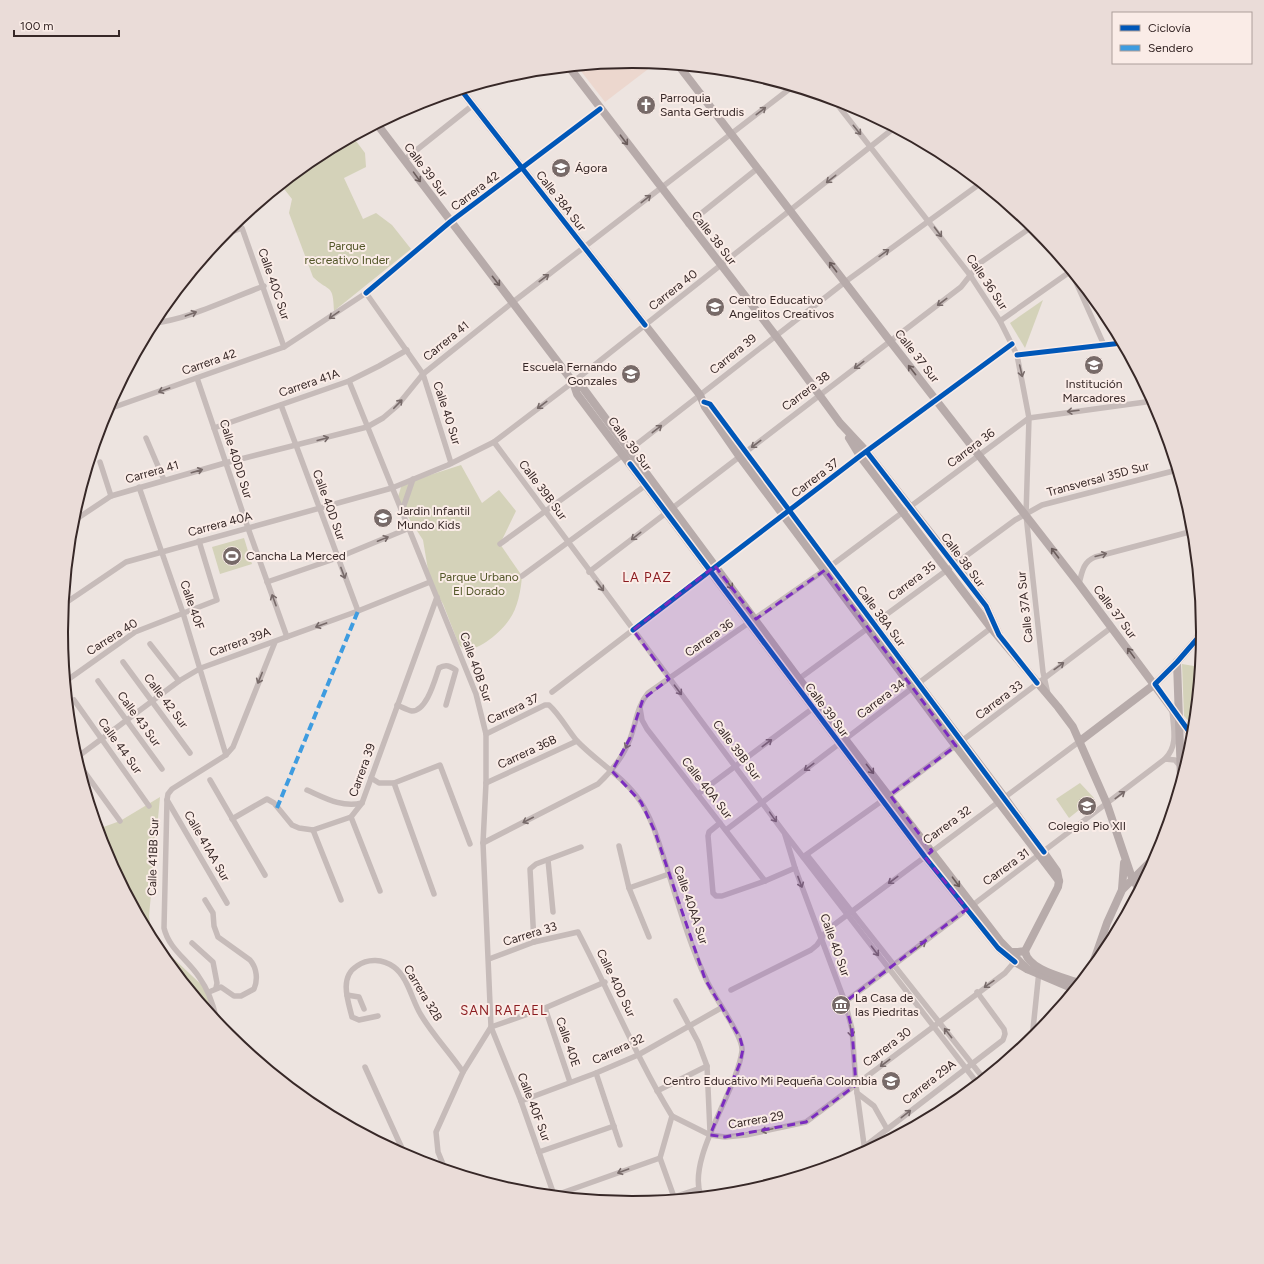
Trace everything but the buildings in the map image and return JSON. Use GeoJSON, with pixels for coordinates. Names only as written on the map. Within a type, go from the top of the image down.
{"type":"FeatureCollection","features":[{"type":"Feature","properties":{"kind":"street","name":"Calle 37 Sur"},"geometry":{"type":"LineString","coordinates":[[682,70],[936,401],[1112,627],[1155,684],[1187,730]]}},
{"type":"Feature","properties":{"kind":"street","name":"Calle 38 Sur"},"geometry":{"type":"LineString","coordinates":[[572,71],[660,188],[775,335],[863,454],[903,512],[947,568],[991,628],[1041,681],[1049,696],[1066,716],[1080,741],[1108,804],[1132,878],[1136,885]]}},
{"type":"Feature","properties":{"kind":"street","name":"Carrera 41"},"geometry":{"type":"LineString","coordinates":[[80,517],[111,496],[225,463],[367,427],[383,418],[397,406],[423,374],[513,302],[788,90]]}},
{"type":"Feature","properties":{"kind":"street","name":"Calle 38A Sur"},"geometry":{"type":"LineString","coordinates":[[464,94],[702,399],[705,407],[871,625],[1042,854],[1057,871],[1059,881],[1025,951]]}},
{"type":"Feature","properties":{"kind":"street"},"geometry":{"type":"LineString","coordinates":[[404,160],[473,105]]}},
{"type":"Feature","properties":{"kind":"street","name":"Calle 36 Sur"},"geometry":{"type":"LineString","coordinates":[[840,108],[929,220],[970,275],[1000,321],[1012,344],[1017,355],[1029,418],[1026,515]]}},
{"type":"Feature","properties":{"kind":"street","name":"Carrera 42"},"geometry":{"type":"LineString","coordinates":[[115,407],[284,347],[366,293],[450,222],[600,109]]}},
{"type":"Feature","properties":{"kind":"street","name":"Calle 39 Sur"},"geometry":{"type":"LineString","coordinates":[[380,128],[573,382],[577,394],[626,453],[670,510],[886,798],[932,851],[998,948],[1027,969],[1074,981]]}},
{"type":"Feature","properties":{"kind":"street","name":"Carrera 40"},"geometry":{"type":"LineString","coordinates":[[392,488],[451,463],[494,442],[721,266],[890,131]]}},
{"type":"Feature","properties":{"kind":"street"},"geometry":{"type":"LineString","coordinates":[[688,224],[758,168]]}},
{"type":"Feature","properties":{"kind":"street","name":"Carrera 39"},"geometry":{"type":"LineString","coordinates":[[500,544],[702,399],[775,335],[977,186]]}},
{"type":"Feature","properties":{"kind":"street","name":"Calle 40C Sur"},"geometry":{"type":"LineString","coordinates":[[236,230],[242,228],[264,286],[284,347]]}},
{"type":"Feature","properties":{"kind":"street","name":"Carrera 38"},"geometry":{"type":"LineString","coordinates":[[590,572],[961,287],[980,263],[1028,230]]}},
{"type":"Feature","properties":{"kind":"street"},"geometry":{"type":"LineString","coordinates":[[1000,321],[1067,274]]}},
{"type":"Feature","properties":{"kind":"street"},"geometry":{"type":"LineString","coordinates":[[161,322],[181,317],[264,286]]}},
{"type":"Feature","properties":{"kind":"street"},"geometry":{"type":"LineString","coordinates":[[1079,289],[1104,345]]}},
{"type":"Feature","properties":{"kind":"street","name":"Calle 40 Sur"},"geometry":{"type":"LineString","coordinates":[[366,293],[423,374],[451,463]]}},
{"type":"Feature","properties":{"kind":"street","name":"Carrera 37"},"geometry":{"type":"LineString","coordinates":[[552,692],[863,454],[1012,344]]}},
{"type":"Feature","properties":{"kind":"street"},"geometry":{"type":"LineString","coordinates":[[1017,355],[1116,344]]}},
{"type":"Feature","properties":{"kind":"street","name":"Carrera 41A"},"geometry":{"type":"LineString","coordinates":[[214,428],[349,381],[407,350]]}},
{"type":"Feature","properties":{"kind":"street","name":"Calle 40DD Sur"},"geometry":{"type":"LineString","coordinates":[[197,378],[225,463],[287,637]]}},
{"type":"Feature","properties":{"kind":"street","name":"Calle 40B Sur"},"geometry":{"type":"LineString","coordinates":[[349,381],[407,529],[437,597],[476,694],[486,734],[486,783],[483,843],[491,1027]]}},
{"type":"Feature","properties":{"kind":"street"},"geometry":{"type":"LineString","coordinates":[[1029,418],[1147,402]]}},
{"type":"Feature","properties":{"kind":"street","name":"Calle 40D Sur"},"geometry":{"type":"LineString","coordinates":[[282,405],[337,558],[358,611]]}},
{"type":"Feature","properties":{"kind":"street","name":"Carrera 36"},"geometry":{"type":"LineString","coordinates":[[483,843],[598,784],[612,771],[630,738],[640,706],[648,693],[827,568],[1029,418]]}},
{"type":"Feature","properties":{"kind":"street"},"geometry":{"type":"LineString","coordinates":[[146,438],[164,480]]}},
{"type":"Feature","properties":{"kind":"street","name":"Calle 39B Sur"},"geometry":{"type":"LineString","coordinates":[[494,442],[783,831],[805,856],[850,913],[892,968],[933,1027],[975,1079]]}},
{"type":"Feature","properties":{"kind":"street","name":"Calle 39 Sur"},"geometry":{"type":"LineString","coordinates":[[626,453],[646,485],[670,510]]}},
{"type":"Feature","properties":{"kind":"street","name":"Calle 38 Sur"},"geometry":{"type":"LineString","coordinates":[[863,454],[910,507],[954,563],[986,606],[998,635]]}},
{"type":"Feature","properties":{"kind":"street"},"geometry":{"type":"LineString","coordinates":[[100,462],[111,496]]}},
{"type":"Feature","properties":{"kind":"street","name":"Transversal 35D Sur"},"geometry":{"type":"LineString","coordinates":[[1026,515],[1042,505],[1172,471]]}},
{"type":"Feature","properties":{"kind":"street"},"geometry":{"type":"LineString","coordinates":[[401,514],[413,479]]}},
{"type":"Feature","properties":{"kind":"street"},"geometry":{"type":"LineString","coordinates":[[522,576],[646,485]]}},
{"type":"Feature","properties":{"kind":"street","name":"Calle 40F"},"geometry":{"type":"LineString","coordinates":[[139,487],[201,668],[226,755]]}},
{"type":"Feature","properties":{"kind":"street","name":"Carrera 40A"},"geometry":{"type":"LineString","coordinates":[[69,601],[126,562],[392,488]]}},
{"type":"Feature","properties":{"kind":"street","name":"Carrera 35"},"geometry":{"type":"LineString","coordinates":[[797,681],[947,568],[1015,520],[1026,515]]}},
{"type":"Feature","properties":{"kind":"street","name":"Calle 37A Sur"},"geometry":{"type":"LineString","coordinates":[[1026,515],[1041,681]]}},
{"type":"Feature","properties":{"kind":"street"},"geometry":{"type":"LineString","coordinates":[[268,582],[337,558],[407,529]]}},
{"type":"Feature","properties":{"kind":"street"},"geometry":{"type":"LineString","coordinates":[[1079,584],[1083,567],[1086,562],[1095,557],[1187,532]]}},
{"type":"Feature","properties":{"kind":"street","name":"Carrera 40"},"geometry":{"type":"LineString","coordinates":[[70,678],[135,632],[217,600],[199,541]]}},
{"type":"Feature","properties":{"kind":"street","name":"Carrera 39A"},"geometry":{"type":"LineString","coordinates":[[82,754],[179,680],[201,668],[358,611],[430,582]]}},
{"type":"Feature","properties":{"kind":"street","name":"Carrera 39"},"geometry":{"type":"LineString","coordinates":[[351,818],[362,803],[437,597]]}},
{"type":"Feature","properties":{"kind":"street","name":"Carrera 33"},"geometry":{"type":"LineString","coordinates":[[805,856],[959,744],[1112,627]]}},
{"type":"Feature","properties":{"kind":"street","name":"Carrera 34"},"geometry":{"type":"LineString","coordinates":[[726,830],[991,628]]}},
{"type":"Feature","properties":{"kind":"street","name":"Carrera 32"},"geometry":{"type":"LineString","coordinates":[[731,990],[811,950],[822,939],[827,930],[1155,684],[1196,640]]}},
{"type":"Feature","properties":{"kind":"street"},"geometry":{"type":"LineString","coordinates":[[167,800],[168,794],[172,789],[226,755],[233,747],[274,642]]}},
{"type":"Feature","properties":{"kind":"street"},"geometry":{"type":"LineString","coordinates":[[150,644],[179,680]]}},
{"type":"Feature","properties":{"kind":"street","name":"Calle 42 Sur"},"geometry":{"type":"LineString","coordinates":[[123,662],[190,753]]}},
{"type":"Feature","properties":{"kind":"street"},"geometry":{"type":"LineString","coordinates":[[1177,662],[1181,761]]}},
{"type":"Feature","properties":{"kind":"street"},"geometry":{"type":"LineString","coordinates":[[397,705],[412,711],[419,710],[425,703],[439,668],[443,666],[450,666],[456,670],[446,705]]}},
{"type":"Feature","properties":{"kind":"street","name":"Calle 43 Sur"},"geometry":{"type":"LineString","coordinates":[[98,681],[162,769]]}},
{"type":"Feature","properties":{"kind":"street","name":"Calle 44 Sur"},"geometry":{"type":"LineString","coordinates":[[74,700],[149,806]]}},
{"type":"Feature","properties":{"kind":"street","name":"Carrera 37"},"geometry":{"type":"LineString","coordinates":[[486,734],[545,705],[550,706]]}},
{"type":"Feature","properties":{"kind":"street","name":"Calle 40AA Sur"},"geometry":{"type":"LineString","coordinates":[[550,706],[577,741],[624,781],[640,802],[655,832],[706,979],[721,1008],[740,1038],[743,1049],[740,1063],[710,1135]]}},
{"type":"Feature","properties":{"kind":"street","name":"Calle 40A Sur"},"geometry":{"type":"LineString","coordinates":[[640,706],[642,720],[647,729],[765,881]]}},
{"type":"Feature","properties":{"kind":"street"},"geometry":{"type":"LineString","coordinates":[[698,794],[816,706]]}},
{"type":"Feature","properties":{"kind":"street"},"geometry":{"type":"LineString","coordinates":[[1166,759],[1173,750],[1174,743],[1172,708]]}},
{"type":"Feature","properties":{"kind":"street","name":"Carrera 36B"},"geometry":{"type":"LineString","coordinates":[[486,783],[577,741]]}},
{"type":"Feature","properties":{"kind":"street"},"geometry":{"type":"LineString","coordinates":[[1166,759],[1175,760],[1180,765]]}},
{"type":"Feature","properties":{"kind":"street","name":"Carrera 31"},"geometry":{"type":"LineString","coordinates":[[845,1002],[892,968],[1166,759]]}},
{"type":"Feature","properties":{"kind":"street"},"geometry":{"type":"LineString","coordinates":[[371,778],[379,783],[394,783],[440,765],[470,844]]}},
{"type":"Feature","properties":{"kind":"street"},"geometry":{"type":"LineString","coordinates":[[86,774],[120,821]]}},
{"type":"Feature","properties":{"kind":"street"},"geometry":{"type":"LineString","coordinates":[[210,780],[265,875]]}},
{"type":"Feature","properties":{"kind":"street"},"geometry":{"type":"LineString","coordinates":[[394,783],[434,894]]}},
{"type":"Feature","properties":{"kind":"street"},"geometry":{"type":"LineString","coordinates":[[306,790],[336,802],[354,805],[362,803]]}},
{"type":"Feature","properties":{"kind":"street","name":"Calle 39 Sur"},"geometry":{"type":"LineString","coordinates":[[886,798],[924,857],[1011,952],[1016,960]]}},
{"type":"Feature","properties":{"kind":"street"},"geometry":{"type":"LineString","coordinates":[[232,819],[267,799],[274,803],[292,825],[299,828],[313,830],[351,818],[380,891]]}},
{"type":"Feature","properties":{"kind":"street","name":"Calle 41AA Sur"},"geometry":{"type":"LineString","coordinates":[[167,800],[227,902]]}},
{"type":"Feature","properties":{"kind":"street","name":"Calle 41BB Sur"},"geometry":{"type":"LineString","coordinates":[[167,800],[164,928],[169,943],[199,976],[208,992],[213,1010]]}},
{"type":"Feature","properties":{"kind":"street"},"geometry":{"type":"LineString","coordinates":[[720,823],[709,832],[708,836],[714,894],[722,896],[765,881],[795,868]]}},
{"type":"Feature","properties":{"kind":"street"},"geometry":{"type":"LineString","coordinates":[[313,830],[341,900]]}},
{"type":"Feature","properties":{"kind":"street","name":"Calle 40 Sur"},"geometry":{"type":"LineString","coordinates":[[783,831],[795,868],[845,1002],[852,1029],[856,1084],[864,1146]]}},
{"type":"Feature","properties":{"kind":"street"},"geometry":{"type":"LineString","coordinates":[[619,846],[629,888],[649,937]]}},
{"type":"Feature","properties":{"kind":"street"},"geometry":{"type":"LineString","coordinates":[[534,942],[530,869],[581,847]]}},
{"type":"Feature","properties":{"kind":"street"},"geometry":{"type":"LineString","coordinates":[[1098,949],[1122,890],[1124,871],[1123,850]]}},
{"type":"Feature","properties":{"kind":"street"},"geometry":{"type":"LineString","coordinates":[[548,860],[553,912]]}},
{"type":"Feature","properties":{"kind":"street"},"geometry":{"type":"LineString","coordinates":[[1122,890],[1145,866]]}},
{"type":"Feature","properties":{"kind":"street"},"geometry":{"type":"LineString","coordinates":[[629,888],[669,874]]}},
{"type":"Feature","properties":{"kind":"street"},"geometry":{"type":"LineString","coordinates":[[1119,899],[1128,890],[1133,889]]}},
{"type":"Feature","properties":{"kind":"street"},"geometry":{"type":"LineString","coordinates":[[205,900],[213,913],[214,926],[218,937],[250,960],[256,969],[256,983],[252,991],[241,996],[234,996],[222,987],[208,992]]}},
{"type":"Feature","properties":{"kind":"street","name":"Calle 40D Sur"},"geometry":{"type":"LineString","coordinates":[[578,932],[605,982],[638,1055],[672,1116]]}},
{"type":"Feature","properties":{"kind":"street","name":"Carrera 33"},"geometry":{"type":"LineString","coordinates":[[489,959],[534,942],[578,932]]}},
{"type":"Feature","properties":{"kind":"street"},"geometry":{"type":"LineString","coordinates":[[192,943],[213,962],[217,983],[216,988]]}},
{"type":"Feature","properties":{"kind":"street"},"geometry":{"type":"LineString","coordinates":[[1011,952],[1025,951]]}},
{"type":"Feature","properties":{"kind":"street","name":"Calle 39 Sur"},"geometry":{"type":"LineString","coordinates":[[1025,951],[1028,959],[1039,971],[1070,987]]}},
{"type":"Feature","properties":{"kind":"street","name":"Carrera 32B"},"geometry":{"type":"LineString","coordinates":[[378,1016],[359,1020],[352,1017],[346,995],[346,984],[348,976],[355,967],[362,962],[373,960],[385,962],[395,968],[401,976],[421,1015],[463,1072]]}},
{"type":"Feature","properties":{"kind":"street","name":"Carrera 30"},"geometry":{"type":"LineString","coordinates":[[806,1122],[1005,972],[1016,960]]}},
{"type":"Feature","properties":{"kind":"street","name":"Calle 39B Sur"},"geometry":{"type":"LineString","coordinates":[[892,968],[939,1022],[981,1075]]}},
{"type":"Feature","properties":{"kind":"street"},"geometry":{"type":"LineString","coordinates":[[1033,1029],[1039,971]]}},
{"type":"Feature","properties":{"kind":"street"},"geometry":{"type":"LineString","coordinates":[[442,1163],[438,1152],[436,1132],[463,1072],[491,1027],[545,1008],[605,982]]}},
{"type":"Feature","properties":{"kind":"street","name":"Carrera 29A"},"geometry":{"type":"LineString","coordinates":[[873,1142],[887,1129],[1003,1040],[1005,1034],[1004,1029],[977,992]]}},
{"type":"Feature","properties":{"kind":"street"},"geometry":{"type":"LineString","coordinates":[[346,995],[359,998],[364,1009]]}},
{"type":"Feature","properties":{"kind":"street"},"geometry":{"type":"LineString","coordinates":[[676,1002],[698,1042],[706,1066],[710,1135],[699,1171],[698,1189],[685,1193]]}},
{"type":"Feature","properties":{"kind":"street","name":"Calle 40E"},"geometry":{"type":"LineString","coordinates":[[545,1008],[570,1082]]}},
{"type":"Feature","properties":{"kind":"street","name":"Carrera 32"},"geometry":{"type":"LineString","coordinates":[[520,1101],[596,1073],[638,1055],[721,1008]]}},
{"type":"Feature","properties":{"kind":"street","name":"Calle 40F Sur"},"geometry":{"type":"LineString","coordinates":[[491,1027],[553,1190]]}},
{"type":"Feature","properties":{"kind":"street"},"geometry":{"type":"LineString","coordinates":[[657,1091],[706,1066]]}},
{"type":"Feature","properties":{"kind":"street"},"geometry":{"type":"LineString","coordinates":[[364,1067],[401,1146]]}},
{"type":"Feature","properties":{"kind":"street","name":"Calle 40E"},"geometry":{"type":"LineString","coordinates":[[596,1073],[620,1145]]}},
{"type":"Feature","properties":{"kind":"street"},"geometry":{"type":"LineString","coordinates":[[857,1093],[874,1106],[887,1129]]}},
{"type":"Feature","properties":{"kind":"street"},"geometry":{"type":"LineString","coordinates":[[670,1195],[660,1158],[672,1116],[710,1135]]}},
{"type":"Feature","properties":{"kind":"street","name":"Carrera 29"},"geometry":{"type":"LineString","coordinates":[[710,1135],[725,1137],[746,1135],[806,1122]]}},
{"type":"Feature","properties":{"kind":"street"},"geometry":{"type":"LineString","coordinates":[[539,1152],[614,1126]]}},
{"type":"Feature","properties":{"kind":"street"},"geometry":{"type":"LineString","coordinates":[[564,1192],[660,1158]]}},
{"type":"Feature","properties":{"kind":"highlighted area"},"geometry":{"type":"Polygon","coordinates":[[[715,566],[756,619],[825,570],[956,746],[890,795],[932,851],[925,857],[967,909],[845,1002],[852,1029],[856,1085],[806,1122],[725,1137],[710,1135],[740,1063],[743,1049],[740,1038],[705,979],[655,832],[641,802],[612,771],[630,738],[643,699],[669,679],[633,630],[715,566]]]}},
{"type":"Feature","properties":{"kind":"green space","name":"Parque recreativo Inder"},"geometry":{"type":"Polygon","coordinates":[[[356,141],[365,153],[366,167],[344,178],[363,219],[376,213],[392,225],[411,249],[334,311],[333,296],[330,290],[313,277],[289,213],[292,199],[284,189],[319,163],[356,141]]]}},
{"type":"Feature","properties":{"kind":"green space"},"geometry":{"type":"Polygon","coordinates":[[[1043,300],[1025,348],[1010,323],[1043,300]]]}},
{"type":"Feature","properties":{"kind":"green space","name":"Parque Urbano El Dorado"},"geometry":{"type":"Polygon","coordinates":[[[461,465],[482,503],[499,490],[516,511],[500,544],[522,576],[517,604],[505,625],[490,640],[477,647],[465,650],[459,645],[443,604],[430,582],[423,540],[397,500],[402,484],[461,465]]]}},
{"type":"Feature","properties":{"kind":"green space","name":"Cancha La Merced"},"geometry":{"type":"Polygon","coordinates":[[[244,538],[252,564],[220,574],[212,547],[244,538]]]}},
{"type":"Feature","properties":{"kind":"green space"},"geometry":{"type":"Polygon","coordinates":[[[1182,664],[1195,666],[1189,721],[1184,716],[1182,664]]]}},
{"type":"Feature","properties":{"kind":"green space"},"geometry":{"type":"Polygon","coordinates":[[[1080,783],[1094,798],[1069,818],[1056,799],[1080,783]]]}},
{"type":"Feature","properties":{"kind":"green space"},"geometry":{"type":"Polygon","coordinates":[[[160,797],[149,916],[150,924],[126,881],[103,827],[120,821],[160,797]]]}},
{"type":"Feature","properties":{"kind":"green space"},"geometry":{"type":"Polygon","coordinates":[[[171,956],[209,992],[216,1013],[171,956]]]}},
{"type":"Feature","properties":{"kind":"shaded area"},"geometry":{"type":"Polygon","coordinates":[[[649,68],[605,102],[581,71],[649,68]]]}},
{"type":"Feature","properties":{"kind":"marked path"},"geometry":{"type":"LineString","coordinates":[[277,808],[358,611]]}},
{"type":"Feature","properties":{"kind":"cycle path"},"geometry":{"type":"LineString","coordinates":[[464,94],[645,325]]}},
{"type":"Feature","properties":{"kind":"cycle path"},"geometry":{"type":"LineString","coordinates":[[366,293],[450,222],[600,109]]}},
{"type":"Feature","properties":{"kind":"cycle path"},"geometry":{"type":"LineString","coordinates":[[633,630],[860,456],[1012,344]]}},
{"type":"Feature","properties":{"kind":"cycle path"},"geometry":{"type":"LineString","coordinates":[[1017,355],[1116,344]]}},
{"type":"Feature","properties":{"kind":"cycle path"},"geometry":{"type":"LineString","coordinates":[[704,402],[710,404],[1044,852]]}},
{"type":"Feature","properties":{"kind":"cycle path"},"geometry":{"type":"LineString","coordinates":[[867,452],[986,606],[999,635],[1037,683]]}},
{"type":"Feature","properties":{"kind":"cycle path"},"geometry":{"type":"LineString","coordinates":[[630,464],[925,857],[998,948],[1015,962]]}},
{"type":"Feature","properties":{"kind":"cycle path"},"geometry":{"type":"LineString","coordinates":[[1187,729],[1155,684],[1196,640]]}},
{"type":"Feature","properties":{"kind":"place","name":"Parroquia Santa Gertrudis"},"geometry":{"type":"Point","coordinates":[646,105]}},
{"type":"Feature","properties":{"kind":"place","name":"Ágora"},"geometry":{"type":"Point","coordinates":[561,168]}},
{"type":"Feature","properties":{"kind":"place","name":"Centro Educativo Angelitos Creativos"},"geometry":{"type":"Point","coordinates":[715,307]}},
{"type":"Feature","properties":{"kind":"place","name":"Institución Marcadores"},"geometry":{"type":"Point","coordinates":[1094,365]}},
{"type":"Feature","properties":{"kind":"place","name":"Escuela Fernando Gonzales"},"geometry":{"type":"Point","coordinates":[631,374]}},
{"type":"Feature","properties":{"kind":"place","name":"Jardin Infantil Mundo Kids"},"geometry":{"type":"Point","coordinates":[383,518]}},
{"type":"Feature","properties":{"kind":"place","name":"Cancha La Merced"},"geometry":{"type":"Point","coordinates":[232,556]}},
{"type":"Feature","properties":{"kind":"place","name":"Colegio Pio XII"},"geometry":{"type":"Point","coordinates":[1087,806]}},
{"type":"Feature","properties":{"kind":"place","name":"La Casa de las Piedritas"},"geometry":{"type":"Point","coordinates":[841,1005]}},
{"type":"Feature","properties":{"kind":"place","name":"Centro Educativo Mi Pequeña Colombia"},"geometry":{"type":"Point","coordinates":[891,1081]}},
{"type":"Feature","properties":{"kind":"district","name":"LA PAZ"},"geometry":{"type":"Point","coordinates":[647,577]}},
{"type":"Feature","properties":{"kind":"district","name":"SAN RAFAEL"},"geometry":{"type":"Point","coordinates":[504,1010]}}]}
